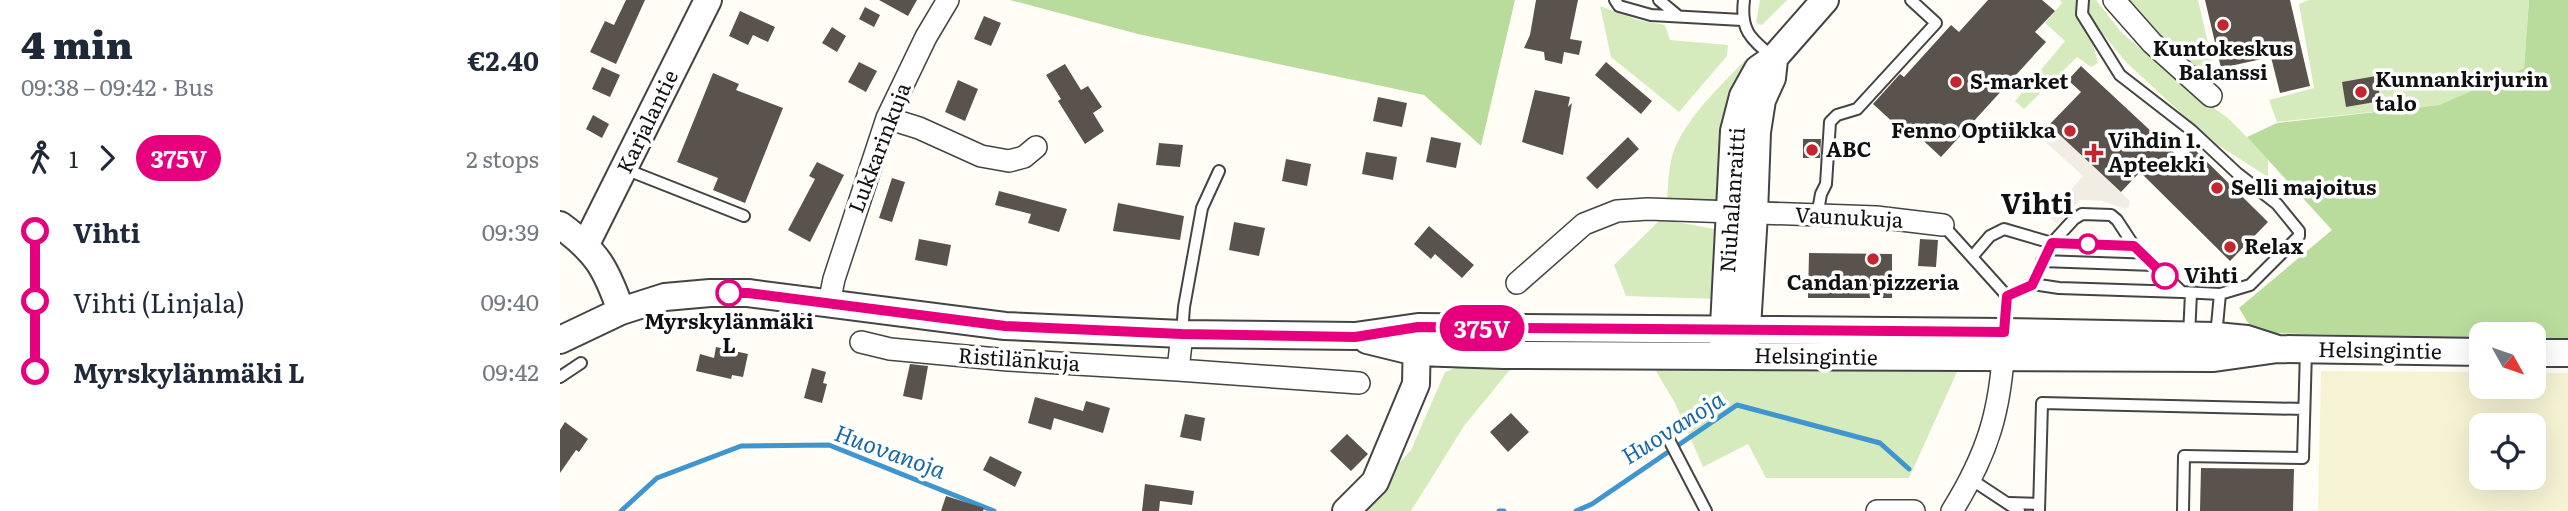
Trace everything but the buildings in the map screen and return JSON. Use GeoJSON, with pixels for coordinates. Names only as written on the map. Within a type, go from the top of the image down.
{"type":"FeatureCollection","features":[{"type":"Feature","properties":{"kind":"street","name":"Karjalantie"},"geometry":{"type":"LineString","coordinates":[[586,244],[708,0]]}},
{"type":"Feature","properties":{"kind":"street","name":"Lukkarinkuja"},"geometry":{"type":"LineString","coordinates":[[829,303],[840,259],[887,118],[926,37],[948,0]]}},
{"type":"Feature","properties":{"kind":"street","name":"Niuhalanraitti"},"geometry":{"type":"LineString","coordinates":[[1734,342],[1743,214],[1734,131],[1743,96],[1758,69],[1774,58],[1825,0]]}},
{"type":"Feature","properties":{"kind":"street"},"geometry":{"type":"LineString","coordinates":[[2114,0],[2152,43],[2211,96]]}},
{"type":"Feature","properties":{"kind":"street"},"geometry":{"type":"LineString","coordinates":[[887,118],[919,128],[981,156],[1009,161],[1024,157],[1036,147]]}},
{"type":"Feature","properties":{"kind":"street","name":"Vaunukuja"},"geometry":{"type":"LineString","coordinates":[[1517,283],[1584,224],[1617,211],[1648,209],[1899,219],[1943,225]]}},
{"type":"Feature","properties":{"kind":"street"},"geometry":{"type":"LineString","coordinates":[[560,225],[586,244],[610,277],[621,311]]}},
{"type":"Feature","properties":{"kind":"street","name":"Helsingintie"},"geometry":{"type":"LineString","coordinates":[[560,340],[621,311],[665,297],[748,293],[1005,326],[1417,340],[1504,355],[1542,355],[1734,342],[2004,332],[2202,347]]}},
{"type":"Feature","properties":{"kind":"street","name":"Helsingintie"},"geometry":{"type":"LineString","coordinates":[[1417,340],[1514,328],[1564,329],[1734,342],[1817,358],[2003,358],[2202,347],[2247,339],[2278,349],[2469,352]]}},
{"type":"Feature","properties":{"kind":"street"},"geometry":{"type":"LineString","coordinates":[[1952,511],[1972,480],[1994,420],[2004,332]]}},
{"type":"Feature","properties":{"kind":"street"},"geometry":{"type":"LineString","coordinates":[[1178,370],[1182,334]]}},
{"type":"Feature","properties":{"kind":"street"},"geometry":{"type":"LineString","coordinates":[[1346,511],[1375,482],[1416,384],[1417,340]]}},
{"type":"Feature","properties":{"kind":"street","name":"Ristilänkuja"},"geometry":{"type":"LineString","coordinates":[[862,342],[890,349],[1008,360],[1359,383]]}},
{"type":"Feature","properties":{"kind":"street"},"geometry":{"type":"LineString","coordinates":[[2546,353],[2568,353]]}},
{"type":"Feature","properties":{"kind":"street"},"geometry":{"type":"LineString","coordinates":[[1877,511],[1914,511]]}},
{"type":"Feature","properties":{"kind":"lane"},"geometry":{"type":"LineString","coordinates":[[1615,0],[1619,6],[1651,15],[1742,20]]}},
{"type":"Feature","properties":{"kind":"lane"},"geometry":{"type":"LineString","coordinates":[[1659,0],[1677,15]]}},
{"type":"Feature","properties":{"kind":"lane"},"geometry":{"type":"LineString","coordinates":[[1744,0],[1742,20],[1754,42],[1774,58]]}},
{"type":"Feature","properties":{"kind":"lane"},"geometry":{"type":"LineString","coordinates":[[1817,216],[1821,194],[1826,184],[1830,122],[1837,115],[1857,109],[1936,23],[1911,0]]}},
{"type":"Feature","properties":{"kind":"lane"},"geometry":{"type":"LineString","coordinates":[[2007,296],[2032,285],[2220,294],[2250,285],[2299,236],[2299,231],[2277,204],[2120,75],[2082,13],[2083,0]]}},
{"type":"Feature","properties":{"kind":"lane"},"geometry":{"type":"LineString","coordinates":[[625,169],[744,216]]}},
{"type":"Feature","properties":{"kind":"lane"},"geometry":{"type":"LineString","coordinates":[[1182,334],[1184,307],[1202,208],[1219,170]]}},
{"type":"Feature","properties":{"kind":"lane"},"geometry":{"type":"LineString","coordinates":[[2032,285],[2052,243],[2074,219],[2082,214],[2111,215],[2134,246],[2186,293],[2202,347]]}},
{"type":"Feature","properties":{"kind":"lane"},"geometry":{"type":"LineString","coordinates":[[1943,225],[2007,296],[2004,332]]}},
{"type":"Feature","properties":{"kind":"lane"},"geometry":{"type":"LineString","coordinates":[[1972,257],[1990,236],[2004,229],[2052,243],[2134,246]]}},
{"type":"Feature","properties":{"kind":"lane"},"geometry":{"type":"LineString","coordinates":[[2042,261],[2154,265]]}},
{"type":"Feature","properties":{"kind":"lane"},"geometry":{"type":"LineString","coordinates":[[2202,347],[2220,294]]}},
{"type":"Feature","properties":{"kind":"lane"},"geometry":{"type":"LineString","coordinates":[[2183,511],[2184,456],[2303,458],[2306,350]]}},
{"type":"Feature","properties":{"kind":"lane"},"geometry":{"type":"LineString","coordinates":[[560,377],[581,363]]}},
{"type":"Feature","properties":{"kind":"lane"},"geometry":{"type":"LineString","coordinates":[[2009,503],[2039,508],[2042,403],[2304,409]]}},
{"type":"Feature","properties":{"kind":"lane"},"geometry":{"type":"LineString","coordinates":[[1668,438],[1706,511]]}},
{"type":"Feature","properties":{"kind":"lane"},"geometry":{"type":"LineString","coordinates":[[1972,480],[2019,511]]}},
{"type":"Feature","properties":{"kind":"shaded area"},"geometry":{"type":"Polygon","coordinates":[[[2049,125],[2130,201],[2129,207],[2125,209],[2102,201],[2080,200],[2056,223],[2048,216],[2083,176],[2039,136],[2049,125]]]}},
{"type":"Feature","properties":{"kind":"shaded area"},"geometry":{"type":"Polygon","coordinates":[[[2321,371],[2469,372],[2469,399],[2546,399],[2546,373],[2568,373],[2568,511],[2318,511],[2321,371]]]}},
{"type":"Feature","properties":{"kind":"green space"},"geometry":{"type":"Polygon","coordinates":[[[1010,0],[1515,0],[1481,146],[1424,95],[1138,34],[1010,0]]]}},
{"type":"Feature","properties":{"kind":"green space"},"geometry":{"type":"Polygon","coordinates":[[[1760,0],[1787,0],[1762,25],[1756,23],[1760,0]]]}},
{"type":"Feature","properties":{"kind":"green space"},"geometry":{"type":"Polygon","coordinates":[[[2060,0],[2096,0],[2121,32],[2197,96],[2229,119],[2268,159],[2268,177],[2210,140],[2126,62],[2103,34],[2092,41],[2098,63],[2091,67],[2077,57],[2024,109],[2015,101],[2065,41],[2045,23],[2062,3],[2060,0]]]}},
{"type":"Feature","properties":{"kind":"green space"},"geometry":{"type":"Polygon","coordinates":[[[2121,0],[2198,0],[2215,73],[2211,80],[2172,56],[2121,0]]]}},
{"type":"Feature","properties":{"kind":"green space"},"geometry":{"type":"Polygon","coordinates":[[[2309,0],[2529,0],[2524,68],[2439,105],[2277,122],[2269,100],[2314,88],[2299,4],[2309,0]]]}},
{"type":"Feature","properties":{"kind":"green space"},"geometry":{"type":"Polygon","coordinates":[[[2529,0],[2568,0],[2568,339],[2546,338],[2546,322],[2469,322],[2469,338],[2266,333],[2248,323],[2239,308],[2332,230],[2247,137],[2277,123],[2439,105],[2524,68],[2529,0]]]}},
{"type":"Feature","properties":{"kind":"green space"},"geometry":{"type":"Polygon","coordinates":[[[1600,6],[1638,20],[1665,25],[1670,40],[1728,45],[1727,56],[1679,112],[1611,57],[1600,6]]]}},
{"type":"Feature","properties":{"kind":"green space"},"geometry":{"type":"Polygon","coordinates":[[[1745,60],[1748,63],[1722,205],[1667,205],[1670,164],[1678,141],[1700,108],[1745,60]]]}},
{"type":"Feature","properties":{"kind":"green space"},"geometry":{"type":"Polygon","coordinates":[[[1661,219],[1720,230],[1719,299],[1626,296],[1614,265],[1661,219]]]}},
{"type":"Feature","properties":{"kind":"green space"},"geometry":{"type":"Polygon","coordinates":[[[1481,358],[1513,366],[1464,426],[1411,511],[1357,511],[1411,450],[1445,372],[1481,358]]]}},
{"type":"Feature","properties":{"kind":"green space"},"geometry":{"type":"Polygon","coordinates":[[[1651,363],[1957,372],[1909,478],[1766,478],[1748,444],[1703,467],[1675,403],[1651,363]]]}},
{"type":"Feature","properties":{"kind":"waterway","name":"Huovanoja"},"geometry":{"type":"LineString","coordinates":[[1576,511],[1592,504],[1737,405],[1880,443],[1909,469]]}},
{"type":"Feature","properties":{"kind":"waterway","name":"Huovanoja"},"geometry":{"type":"LineString","coordinates":[[621,511],[657,478],[741,446],[829,445],[994,511]]}},
{"type":"Feature","properties":{"kind":"waterway","name":"Huovanoja"},"geometry":{"type":"LineString","coordinates":[[1499,511],[1504,511]]}},
{"type":"Feature","properties":{"kind":"bus line","name":"375V"},"geometry":{"type":"LineString","coordinates":[[729,293],[748,293],[1005,326],[1182,334],[1355,337],[1418,327],[2004,332],[2007,296],[2032,285],[2052,243],[2134,246],[2165,276]]}},
{"type":"Feature","properties":{"kind":"place","name":"Kuntokeskus Balanssi"},"geometry":{"type":"Point","coordinates":[2223,25]}},
{"type":"Feature","properties":{"kind":"place","name":"S-market"},"geometry":{"type":"Point","coordinates":[1956,82]}},
{"type":"Feature","properties":{"kind":"place","name":"Kunnankirjurin talo"},"geometry":{"type":"Point","coordinates":[2361,92]}},
{"type":"Feature","properties":{"kind":"place","name":"Fenno Optiikka"},"geometry":{"type":"Point","coordinates":[2070,131]}},
{"type":"Feature","properties":{"kind":"place","name":"ABC"},"geometry":{"type":"Point","coordinates":[1812,150]}},
{"type":"Feature","properties":{"kind":"place","name":"Vihdin 1. Apteekki"},"geometry":{"type":"Point","coordinates":[2094,153]}},
{"type":"Feature","properties":{"kind":"place","name":"Selli majoitus"},"geometry":{"type":"Point","coordinates":[2217,188]}},
{"type":"Feature","properties":{"kind":"place","name":"Relax"},"geometry":{"type":"Point","coordinates":[2230,247]}},
{"type":"Feature","properties":{"kind":"place","name":"Candan pizzeria"},"geometry":{"type":"Point","coordinates":[1873,259]}},
{"type":"Feature","properties":{"kind":"place","name":"Vihti"},"geometry":{"type":"Point","coordinates":[2165,276]}},
{"type":"Feature","properties":{"kind":"place","name":"Myrskylänmäki L"},"geometry":{"type":"Point","coordinates":[729,293]}},
{"type":"Feature","properties":{"kind":"district","name":"Vihti"},"geometry":{"type":"Point","coordinates":[2037,204]}}]}
